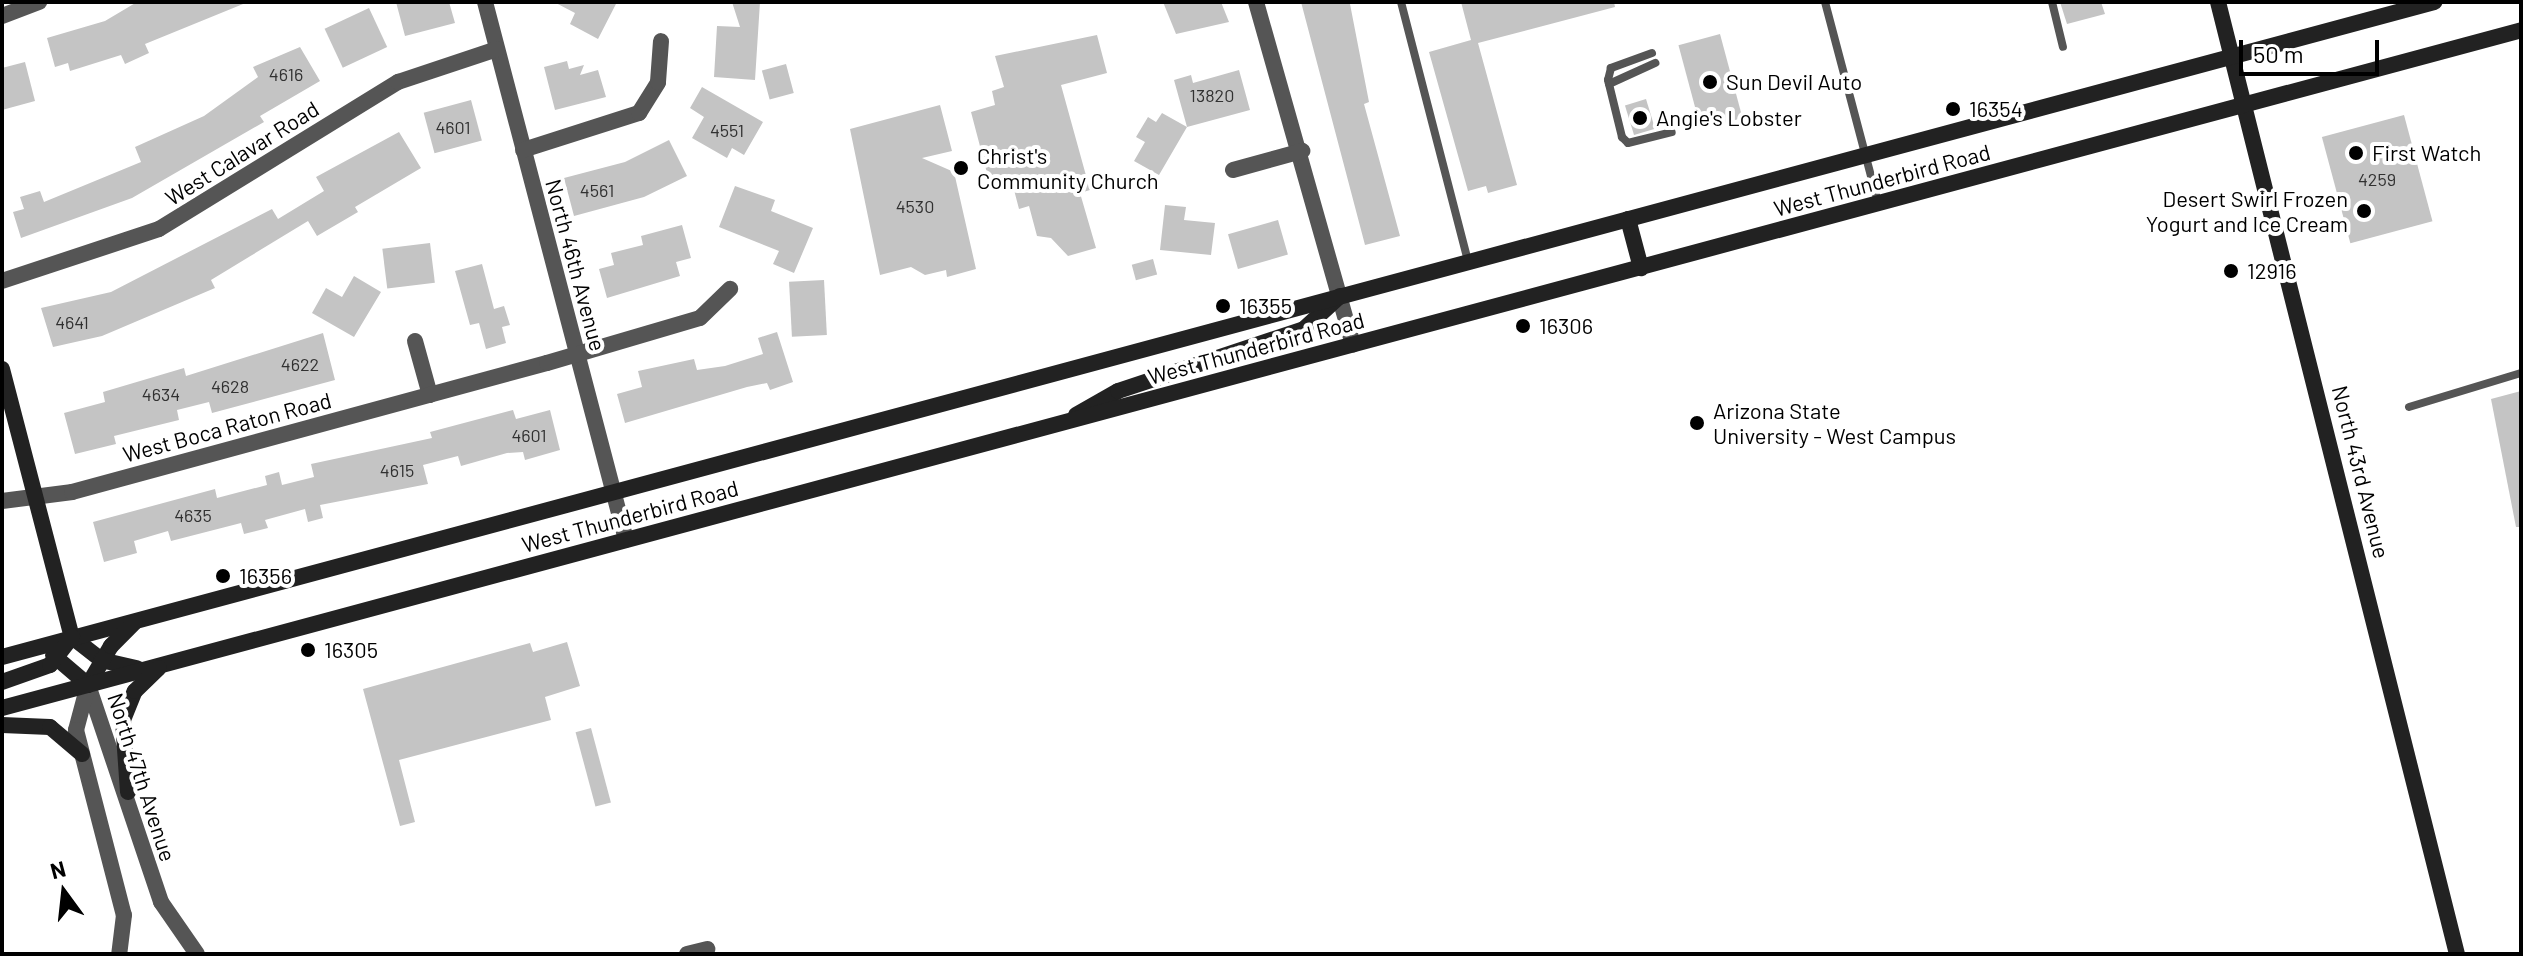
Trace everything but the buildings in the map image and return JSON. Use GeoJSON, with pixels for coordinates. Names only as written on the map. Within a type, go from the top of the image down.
{"type":"FeatureCollection","features":[{"type":"Feature","properties":{"kind":"main road","name":"North 43rd Avenue"},"geometry":{"type":"LineString","coordinates":[[2218,2],[2457,954]]}},
{"type":"Feature","properties":{"kind":"main road","name":"West Thunderbird Road"},"geometry":{"type":"LineString","coordinates":[[2,657],[2434,2]]}},
{"type":"Feature","properties":{"kind":"main road","name":"West Thunderbird Road"},"geometry":{"type":"LineString","coordinates":[[2,708],[2521,30]]}},
{"type":"Feature","properties":{"kind":"main road"},"geometry":{"type":"LineString","coordinates":[[1628,219],[1641,268]]}},
{"type":"Feature","properties":{"kind":"main road"},"geometry":{"type":"LineString","coordinates":[[1064,422],[1118,391],[1304,329],[1340,296]]}},
{"type":"Feature","properties":{"kind":"main road"},"geometry":{"type":"LineString","coordinates":[[2,369],[72,637],[101,660],[150,668]]}},
{"type":"Feature","properties":{"kind":"main road"},"geometry":{"type":"LineString","coordinates":[[40,647],[60,659],[88,685],[101,660],[139,619]]}},
{"type":"Feature","properties":{"kind":"main road"},"geometry":{"type":"LineString","coordinates":[[2,682],[60,659],[72,637]]}},
{"type":"Feature","properties":{"kind":"main road"},"geometry":{"type":"LineString","coordinates":[[128,792],[127,706],[146,677],[166,664]]}},
{"type":"Feature","properties":{"kind":"main road"},"geometry":{"type":"LineString","coordinates":[[2,725],[50,727],[82,754]]}},
{"type":"Feature","properties":{"kind":"street"},"geometry":{"type":"LineString","coordinates":[[2,16],[39,2]]}},
{"type":"Feature","properties":{"kind":"street","name":"North 46th Avenue"},"geometry":{"type":"LineString","coordinates":[[485,2],[626,540]]}},
{"type":"Feature","properties":{"kind":"street"},"geometry":{"type":"LineString","coordinates":[[1256,2],[1302,151],[1353,345]]}},
{"type":"Feature","properties":{"kind":"street"},"geometry":{"type":"LineString","coordinates":[[523,150],[639,113],[658,82],[661,41]]}},
{"type":"Feature","properties":{"kind":"street","name":"West Calavar Road"},"geometry":{"type":"LineString","coordinates":[[2,281],[159,229],[398,82],[497,49]]}},
{"type":"Feature","properties":{"kind":"street"},"geometry":{"type":"LineString","coordinates":[[1233,170],[1302,151]]}},
{"type":"Feature","properties":{"kind":"street","name":"West Boca Raton Road"},"geometry":{"type":"LineString","coordinates":[[35,496],[72,492],[700,318],[730,289]]}},
{"type":"Feature","properties":{"kind":"street"},"geometry":{"type":"LineString","coordinates":[[415,341],[430,395]]}},
{"type":"Feature","properties":{"kind":"street"},"geometry":{"type":"LineString","coordinates":[[2,501],[35,496]]}},
{"type":"Feature","properties":{"kind":"street","name":"North 47th Avenue"},"geometry":{"type":"LineString","coordinates":[[88,685],[77,713],[82,754],[124,915],[119,954]]}},
{"type":"Feature","properties":{"kind":"street","name":"North 47th Avenue"},"geometry":{"type":"LineString","coordinates":[[88,685],[128,792],[161,902],[197,954]]}},
{"type":"Feature","properties":{"kind":"street"},"geometry":{"type":"LineString","coordinates":[[687,954],[707,949]]}},
{"type":"Feature","properties":{"kind":"lane"},"geometry":{"type":"LineString","coordinates":[[1401,2],[1468,262]]}},
{"type":"Feature","properties":{"kind":"lane"},"geometry":{"type":"LineString","coordinates":[[1825,2],[1879,204]]}},
{"type":"Feature","properties":{"kind":"lane"},"geometry":{"type":"LineString","coordinates":[[2052,2],[2063,47]]}},
{"type":"Feature","properties":{"kind":"lane"},"geometry":{"type":"LineString","coordinates":[[1653,58],[1620,62],[1609,84],[1625,142],[1672,132]]}},
{"type":"Feature","properties":{"kind":"lane"},"geometry":{"type":"LineString","coordinates":[[2409,407],[2521,373]]}},
{"type":"Feature","properties":{"kind":"place","name":"Sun Devil Auto"},"geometry":{"type":"Point","coordinates":[1710,82]}},
{"type":"Feature","properties":{"kind":"place","name":"16354"},"geometry":{"type":"Point","coordinates":[1953,109]}},
{"type":"Feature","properties":{"kind":"place","name":"Angie's Lobster"},"geometry":{"type":"Point","coordinates":[1640,118]}},
{"type":"Feature","properties":{"kind":"place","name":"First Watch"},"geometry":{"type":"Point","coordinates":[2356,153]}},
{"type":"Feature","properties":{"kind":"place","name":"Christ's Community Church"},"geometry":{"type":"Point","coordinates":[961,168]}},
{"type":"Feature","properties":{"kind":"place","name":"Desert Swirl Frozen Yogurt and Ice Cream"},"geometry":{"type":"Point","coordinates":[2364,211]}},
{"type":"Feature","properties":{"kind":"place","name":"12916"},"geometry":{"type":"Point","coordinates":[2231,271]}},
{"type":"Feature","properties":{"kind":"place","name":"16355"},"geometry":{"type":"Point","coordinates":[1223,306]}},
{"type":"Feature","properties":{"kind":"place","name":"16306"},"geometry":{"type":"Point","coordinates":[1523,326]}},
{"type":"Feature","properties":{"kind":"place","name":"Arizona State University - West Campus"},"geometry":{"type":"Point","coordinates":[1697,423]}},
{"type":"Feature","properties":{"kind":"place","name":"16356"},"geometry":{"type":"Point","coordinates":[223,576]}},
{"type":"Feature","properties":{"kind":"place","name":"16305"},"geometry":{"type":"Point","coordinates":[308,650]}}]}
